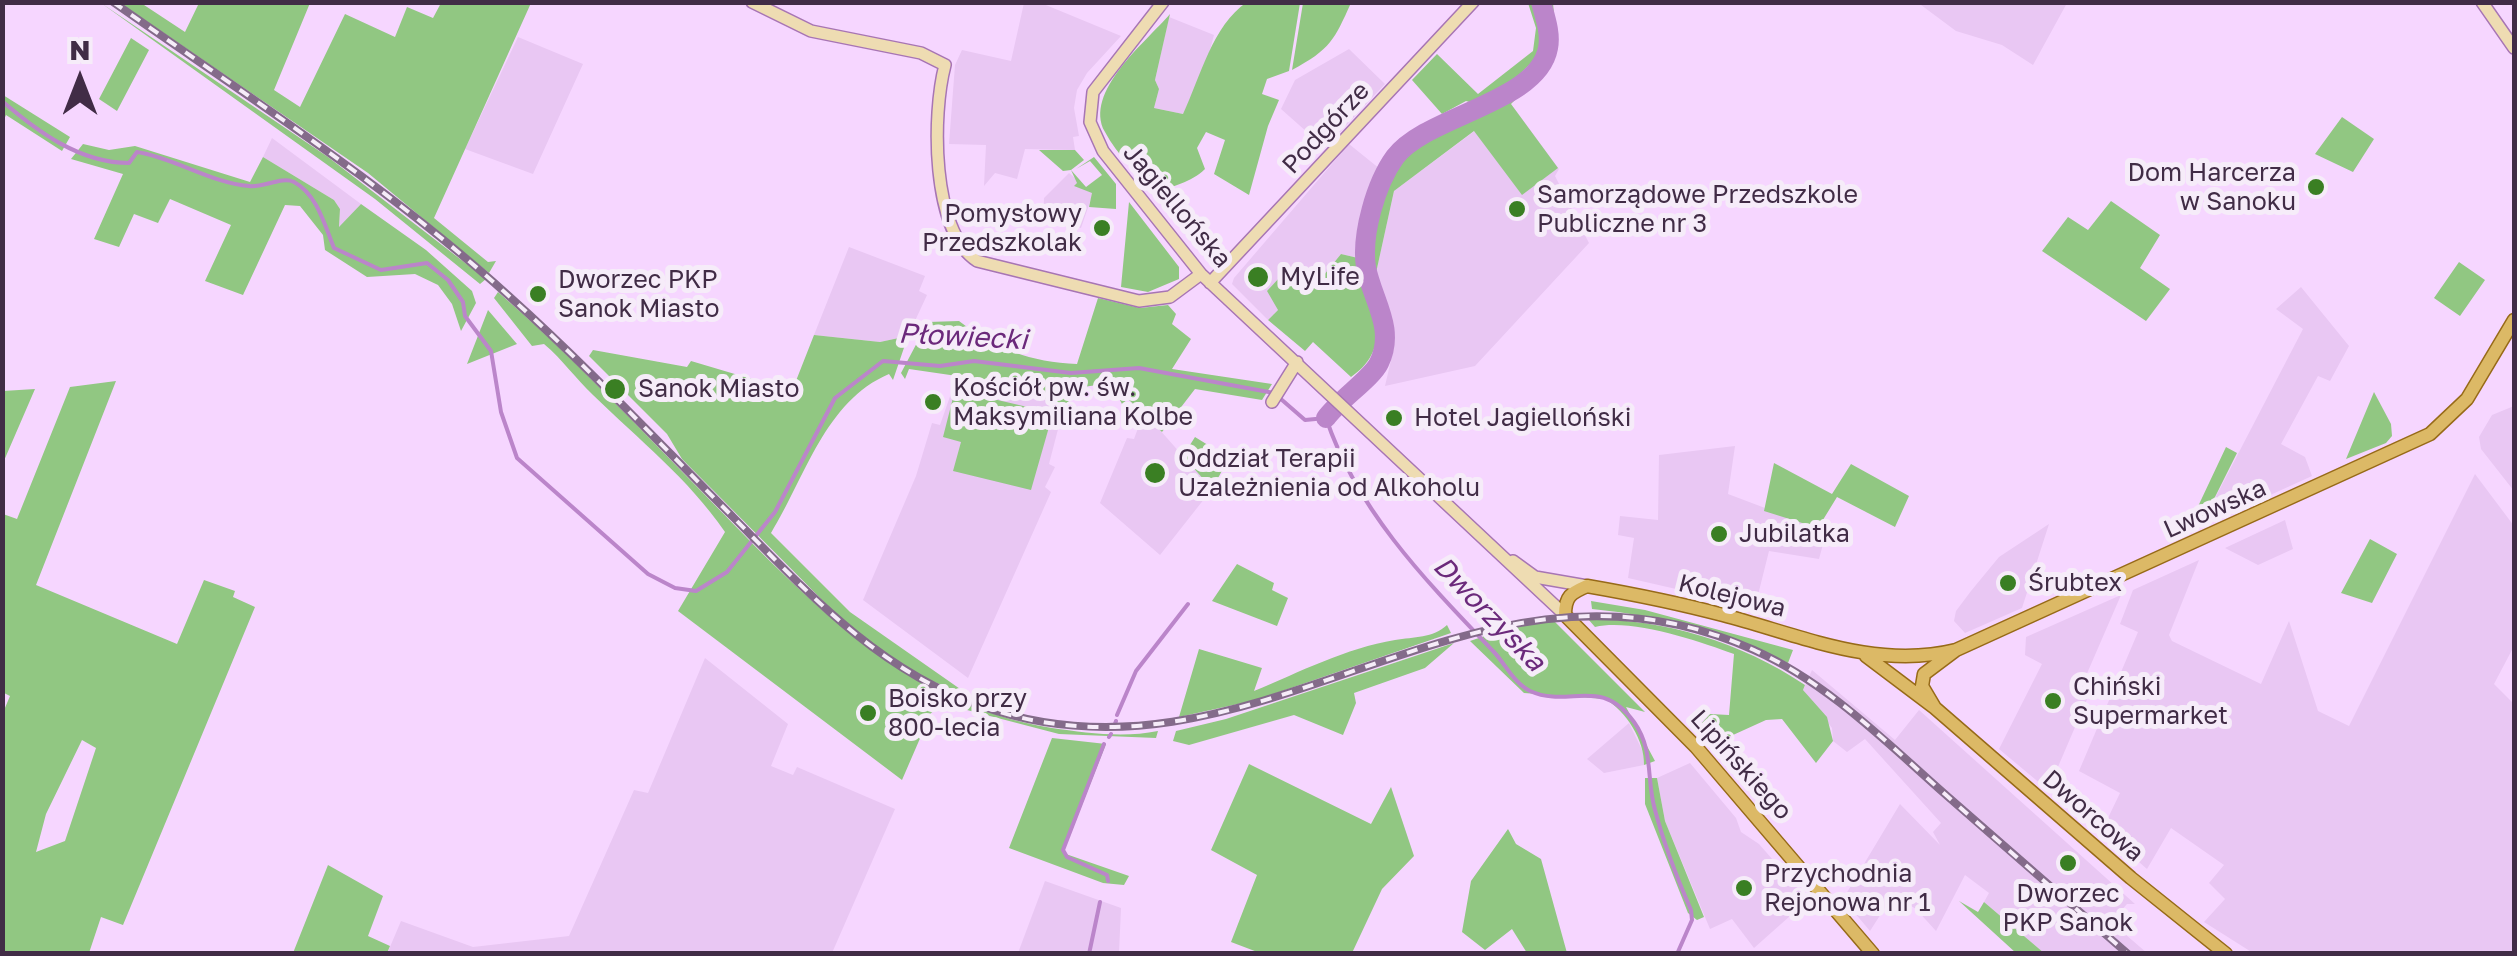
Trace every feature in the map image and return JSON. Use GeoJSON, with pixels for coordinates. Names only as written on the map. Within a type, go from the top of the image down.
{"type":"FeatureCollection","features":[{"type":"Feature","properties":{"kind":"main road","name":"Lwowska"},"geometry":{"type":"LineString","coordinates":[[1935,708],[1922,686],[1924,674],[1956,650],[2430,434],[2467,398],[2514,320]]}},
{"type":"Feature","properties":{"kind":"main road","name":"Kolejowa"},"geometry":{"type":"LineString","coordinates":[[1587,586],[1719,614],[1864,655],[1910,658],[1956,650]]}},
{"type":"Feature","properties":{"kind":"main road"},"geometry":{"type":"LineString","coordinates":[[1565,615],[1568,598],[1587,586]]}},
{"type":"Feature","properties":{"kind":"main road","name":"Lipińskiego"},"geometry":{"type":"LineString","coordinates":[[1565,615],[1696,747],[1873,954]]}},
{"type":"Feature","properties":{"kind":"main road","name":"Kolejowa"},"geometry":{"type":"LineString","coordinates":[[1864,655],[1935,708]]}},
{"type":"Feature","properties":{"kind":"main road","name":"Dworcowa"},"geometry":{"type":"LineString","coordinates":[[1935,708],[2115,865],[2226,954]]}},
{"type":"Feature","properties":{"kind":"street","name":"Podgórze"},"geometry":{"type":"LineString","coordinates":[[752,2],[811,31],[920,53],[945,65],[938,160],[951,230],[962,252],[977,262],[1140,301],[1170,297],[1206,278],[1473,2]]}},
{"type":"Feature","properties":{"kind":"street","name":"Jagiellońska"},"geometry":{"type":"LineString","coordinates":[[1164,2],[1099,81],[1088,107],[1103,151],[1206,278],[1565,615]]}},
{"type":"Feature","properties":{"kind":"street"},"geometry":{"type":"LineString","coordinates":[[2482,2],[2514,51]]}},
{"type":"Feature","properties":{"kind":"street"},"geometry":{"type":"LineString","coordinates":[[1272,402],[1297,362]]}},
{"type":"Feature","properties":{"kind":"street","name":"Kolejowa"},"geometry":{"type":"LineString","coordinates":[[1489,544],[1535,577],[1587,586]]}},
{"type":"Feature","properties":{"kind":"shaded area"},"geometry":{"type":"Polygon","coordinates":[[[1917,2],[2067,3],[2033,65],[2002,45],[1956,31],[1917,2]]]}},
{"type":"Feature","properties":{"kind":"shaded area"},"geometry":{"type":"Polygon","coordinates":[[[1024,3],[1041,3],[1121,36],[1077,90],[1074,108],[1079,136],[1073,137],[1075,150],[1025,149],[1017,179],[995,173],[984,186],[986,145],[949,144],[955,65],[962,50],[1011,61],[1024,3]]]}},
{"type":"Feature","properties":{"kind":"shaded area"},"geometry":{"type":"Polygon","coordinates":[[[1169,17],[1214,35],[1204,73],[1183,114],[1154,108],[1159,89],[1155,80],[1169,17]]]}},
{"type":"Feature","properties":{"kind":"shaded area"},"geometry":{"type":"Polygon","coordinates":[[[518,37],[583,64],[533,174],[465,149],[518,37]]]}},
{"type":"Feature","properties":{"kind":"shaded area"},"geometry":{"type":"Polygon","coordinates":[[[1349,49],[1385,84],[1325,148],[1281,109],[1295,80],[1349,49]]]}},
{"type":"Feature","properties":{"kind":"shaded area"},"geometry":{"type":"Polygon","coordinates":[[[1511,104],[1559,169],[1555,176],[1589,243],[1475,366],[1385,386],[1394,347],[1390,316],[1376,273],[1394,191],[1511,104]]]}},
{"type":"Feature","properties":{"kind":"shaded area"},"geometry":{"type":"Polygon","coordinates":[[[272,138],[361,204],[339,228],[340,209],[334,200],[263,157],[272,138]]]}},
{"type":"Feature","properties":{"kind":"shaded area"},"geometry":{"type":"Polygon","coordinates":[[[1349,144],[1380,169],[1359,241],[1358,258],[1341,254],[1319,281],[1306,290],[1273,297],[1278,310],[1268,320],[1232,284],[1234,278],[1349,144]]]}},
{"type":"Feature","properties":{"kind":"shaded area"},"geometry":{"type":"Polygon","coordinates":[[[1069,173],[1093,193],[1081,228],[1043,219],[1044,198],[1069,173]]]}},
{"type":"Feature","properties":{"kind":"shaded area"},"geometry":{"type":"Polygon","coordinates":[[[849,247],[925,276],[919,291],[927,295],[908,336],[880,342],[814,335],[849,247]]]}},
{"type":"Feature","properties":{"kind":"shaded area"},"geometry":{"type":"Polygon","coordinates":[[[2301,287],[2349,346],[2330,381],[2318,376],[2281,444],[2305,457],[2312,476],[2200,527],[2303,329],[2276,309],[2301,287]]]}},
{"type":"Feature","properties":{"kind":"shaded area"},"geometry":{"type":"Polygon","coordinates":[[[954,385],[1064,406],[1049,464],[1055,467],[1045,487],[1051,492],[968,678],[863,600],[916,476],[932,423],[940,425],[954,385]]]}},
{"type":"Feature","properties":{"kind":"shaded area"},"geometry":{"type":"Polygon","coordinates":[[[2514,406],[2514,491],[2481,449],[2479,437],[2492,415],[2514,406]]]}},
{"type":"Feature","properties":{"kind":"shaded area","name":"Oddział Terapii Uzależnienia od Alkoholu"},"geometry":{"type":"Polygon","coordinates":[[[1144,412],[1212,489],[1160,555],[1100,503],[1127,438],[1134,439],[1144,412]]]}},
{"type":"Feature","properties":{"kind":"shaded area"},"geometry":{"type":"Polygon","coordinates":[[[1735,446],[1728,494],[1818,528],[1825,537],[1819,559],[1769,551],[1755,607],[1628,578],[1634,538],[1618,535],[1620,516],[1658,520],[1659,455],[1735,446]]]}},
{"type":"Feature","properties":{"kind":"shaded area"},"geometry":{"type":"Polygon","coordinates":[[[2475,474],[2514,526],[2514,646],[2494,684],[2514,704],[2514,953],[2253,953],[2204,922],[2225,899],[2209,883],[2224,865],[2171,828],[2147,869],[2108,835],[2116,826],[2108,818],[2120,793],[2079,771],[2138,632],[2120,624],[2133,590],[2199,560],[2169,635],[2172,641],[2261,684],[2289,621],[2318,711],[2349,726],[2475,474]]]}},
{"type":"Feature","properties":{"kind":"shaded area"},"geometry":{"type":"Polygon","coordinates":[[[2285,520],[2293,549],[2258,565],[2225,548],[2285,520]]]}},
{"type":"Feature","properties":{"kind":"shaded area"},"geometry":{"type":"Polygon","coordinates":[[[2049,524],[2022,608],[1965,633],[1954,621],[1956,611],[1971,591],[1999,557],[2049,524]]]}},
{"type":"Feature","properties":{"kind":"shaded area"},"geometry":{"type":"Polygon","coordinates":[[[2121,595],[2082,685],[2091,690],[2048,790],[1999,749],[2042,664],[2025,655],[2026,637],[2121,595]]]}},
{"type":"Feature","properties":{"kind":"shaded area"},"geometry":{"type":"Polygon","coordinates":[[[705,658],[788,724],[771,766],[793,775],[797,767],[895,809],[832,953],[387,954],[401,921],[473,947],[569,936],[634,790],[648,793],[705,658]]]}},
{"type":"Feature","properties":{"kind":"shaded area"},"geometry":{"type":"Polygon","coordinates":[[[1812,670],[1895,740],[1919,710],[2135,904],[2127,904],[2111,922],[2147,953],[2044,953],[1984,902],[1989,893],[1965,875],[1936,931],[1916,909],[1893,895],[1870,931],[1843,899],[1900,804],[1940,845],[1933,832],[1941,823],[1865,739],[1847,752],[1833,741],[1832,728],[1803,690],[1812,670]]]}},
{"type":"Feature","properties":{"kind":"shaded area"},"geometry":{"type":"Polygon","coordinates":[[[1629,723],[1644,754],[1644,765],[1604,773],[1587,759],[1629,723]]]}},
{"type":"Feature","properties":{"kind":"shaded area"},"geometry":{"type":"Polygon","coordinates":[[[1690,763],[1736,818],[1741,832],[1759,844],[1808,900],[1754,948],[1732,919],[1710,929],[1665,821],[1657,778],[1690,763]]]}},
{"type":"Feature","properties":{"kind":"shaded area"},"geometry":{"type":"Polygon","coordinates":[[[1045,881],[1121,908],[1119,953],[1018,953],[1045,881]]]}},
{"type":"Feature","properties":{"kind":"green space"},"geometry":{"type":"Polygon","coordinates":[[[1247,2],[1300,3],[1289,71],[1267,79],[1262,94],[1279,100],[1249,195],[1214,174],[1225,140],[1206,132],[1197,148],[1205,169],[1155,195],[1105,132],[1100,117],[1110,84],[1170,14],[1155,80],[1159,89],[1154,108],[1183,114],[1216,38],[1247,2]]]}},
{"type":"Feature","properties":{"kind":"green space"},"geometry":{"type":"Polygon","coordinates":[[[101,3],[328,157],[486,279],[480,284],[375,199],[101,3]]]}},
{"type":"Feature","properties":{"kind":"green space"},"geometry":{"type":"Polygon","coordinates":[[[120,3],[141,3],[185,32],[199,3],[310,3],[274,90],[300,107],[345,14],[395,37],[407,7],[433,18],[441,3],[531,3],[434,218],[488,262],[496,261],[489,273],[368,173],[120,3]]]}},
{"type":"Feature","properties":{"kind":"green space"},"geometry":{"type":"Polygon","coordinates":[[[1303,3],[1351,3],[1330,42],[1292,70],[1303,3]]]}},
{"type":"Feature","properties":{"kind":"green space"},"geometry":{"type":"Polygon","coordinates":[[[1528,3],[1537,4],[1542,52],[1515,79],[1473,103],[1466,101],[1442,114],[1412,80],[1437,54],[1478,94],[1533,51],[1536,28],[1528,3]]]}},
{"type":"Feature","properties":{"kind":"green space"},"geometry":{"type":"Polygon","coordinates":[[[1548,3],[1553,3],[1557,48],[1552,63],[1511,104],[1558,168],[1522,195],[1474,131],[1394,191],[1376,273],[1375,231],[1398,163],[1407,151],[1431,134],[1509,98],[1530,84],[1545,65],[1552,39],[1548,3]]]}},
{"type":"Feature","properties":{"kind":"green space"},"geometry":{"type":"Polygon","coordinates":[[[131,38],[149,50],[117,111],[99,99],[131,38]]]}},
{"type":"Feature","properties":{"kind":"green space"},"geometry":{"type":"Polygon","coordinates":[[[3,95],[70,137],[62,151],[6,115],[3,122],[3,95]]]}},
{"type":"Feature","properties":{"kind":"green space"},"geometry":{"type":"Polygon","coordinates":[[[2342,117],[2374,139],[2353,172],[2315,154],[2342,117]]]}},
{"type":"Feature","properties":{"kind":"green space"},"geometry":{"type":"Polygon","coordinates":[[[83,144],[109,150],[135,146],[250,182],[263,157],[334,200],[340,209],[339,227],[361,204],[426,250],[472,291],[476,303],[461,331],[452,304],[438,285],[415,274],[367,277],[325,250],[323,235],[300,206],[285,205],[243,295],[205,281],[231,225],[170,199],[158,223],[134,214],[119,247],[94,239],[123,174],[71,159],[83,144]]]}},
{"type":"Feature","properties":{"kind":"green space"},"geometry":{"type":"Polygon","coordinates":[[[1039,150],[1075,150],[1084,160],[1063,171],[1039,150]]]}},
{"type":"Feature","properties":{"kind":"green space"},"geometry":{"type":"Polygon","coordinates":[[[1094,157],[1116,184],[1116,209],[1089,207],[1092,193],[1074,186],[1077,183],[1071,170],[1086,187],[1102,175],[1090,161],[1076,169],[1094,157]]]}},
{"type":"Feature","properties":{"kind":"green space"},"geometry":{"type":"Polygon","coordinates":[[[2111,201],[2160,235],[2140,268],[2170,289],[2146,321],[2042,251],[2068,217],[2088,230],[2111,201]]]}},
{"type":"Feature","properties":{"kind":"green space"},"geometry":{"type":"Polygon","coordinates":[[[1129,202],[1179,267],[1179,279],[1148,292],[1121,287],[1129,202]]]}},
{"type":"Feature","properties":{"kind":"green space"},"geometry":{"type":"Polygon","coordinates":[[[1341,254],[1358,258],[1376,322],[1373,351],[1351,377],[1313,342],[1305,351],[1268,320],[1278,310],[1267,291],[1281,276],[1307,290],[1341,254]]]}},
{"type":"Feature","properties":{"kind":"green space"},"geometry":{"type":"Polygon","coordinates":[[[2459,262],[2485,280],[2460,316],[2434,298],[2459,262]]]}},
{"type":"Feature","properties":{"kind":"green space"},"geometry":{"type":"Polygon","coordinates":[[[498,292],[578,366],[820,608],[903,671],[949,696],[998,715],[1092,733],[1158,731],[1156,738],[1059,734],[944,704],[931,713],[902,780],[678,611],[725,532],[679,477],[551,350],[544,344],[532,346],[494,298],[498,292]]]}},
{"type":"Feature","properties":{"kind":"green space"},"geometry":{"type":"Polygon","coordinates":[[[1098,298],[1140,308],[1168,305],[1176,314],[1172,324],[1191,339],[1172,369],[1272,384],[1262,400],[1195,389],[1162,432],[1128,399],[1122,404],[1111,383],[1083,387],[1064,406],[1048,399],[954,385],[957,376],[909,369],[905,379],[901,373],[928,322],[959,321],[1014,352],[1077,364],[1098,298]]]}},
{"type":"Feature","properties":{"kind":"green space"},"geometry":{"type":"Polygon","coordinates":[[[488,310],[517,344],[467,364],[488,310]]]}},
{"type":"Feature","properties":{"kind":"green space"},"geometry":{"type":"Polygon","coordinates":[[[814,335],[880,342],[908,336],[893,380],[889,374],[848,402],[819,443],[771,533],[850,612],[973,698],[920,676],[853,631],[682,459],[667,434],[589,356],[593,350],[687,367],[691,361],[792,391],[814,335]]]}},
{"type":"Feature","properties":{"kind":"green space"},"geometry":{"type":"Polygon","coordinates":[[[116,381],[36,585],[177,644],[204,580],[235,591],[233,597],[255,607],[123,925],[101,917],[89,953],[3,953],[2,715],[10,696],[2,692],[3,514],[17,519],[70,387],[116,381]],[[82,740],[46,814],[36,852],[65,841],[96,748],[82,740]]]}},
{"type":"Feature","properties":{"kind":"green space"},"geometry":{"type":"Polygon","coordinates":[[[35,389],[3,463],[3,391],[35,389]]]}},
{"type":"Feature","properties":{"kind":"green space"},"geometry":{"type":"Polygon","coordinates":[[[955,390],[1053,413],[1031,490],[953,471],[961,442],[943,437],[955,390]]]}},
{"type":"Feature","properties":{"kind":"green space"},"geometry":{"type":"Polygon","coordinates":[[[2374,392],[2391,424],[2392,436],[2386,443],[2346,459],[2374,392]]]}},
{"type":"Feature","properties":{"kind":"green space"},"geometry":{"type":"Polygon","coordinates":[[[1195,437],[1229,458],[1212,489],[1183,456],[1195,437]]]}},
{"type":"Feature","properties":{"kind":"green space"},"geometry":{"type":"Polygon","coordinates":[[[2226,447],[2237,453],[2200,527],[2185,534],[2226,447]]]}},
{"type":"Feature","properties":{"kind":"green space"},"geometry":{"type":"Polygon","coordinates":[[[1774,463],[1832,494],[1851,464],[1909,496],[1895,527],[1837,497],[1818,528],[1764,511],[1774,463]]]}},
{"type":"Feature","properties":{"kind":"green space"},"geometry":{"type":"Polygon","coordinates":[[[2370,539],[2397,554],[2372,603],[2341,593],[2370,539]]]}},
{"type":"Feature","properties":{"kind":"green space"},"geometry":{"type":"Polygon","coordinates":[[[1237,564],[1274,583],[1272,590],[1288,598],[1277,626],[1212,601],[1237,564]]]}},
{"type":"Feature","properties":{"kind":"green space"},"geometry":{"type":"Polygon","coordinates":[[[1591,601],[1645,610],[1793,650],[1788,663],[1692,627],[1592,609],[1591,601]]]}},
{"type":"Feature","properties":{"kind":"green space"},"geometry":{"type":"Polygon","coordinates":[[[1588,619],[1674,629],[1755,657],[1805,685],[1803,690],[1827,717],[1833,741],[1816,763],[1782,719],[1766,720],[1711,745],[1697,728],[1710,714],[1729,715],[1734,654],[1646,628],[1595,627],[1588,619]]]}},
{"type":"Feature","properties":{"kind":"green space"},"geometry":{"type":"Polygon","coordinates":[[[1554,621],[1645,712],[1626,707],[1655,761],[1644,765],[1633,727],[1605,699],[1524,693],[1470,641],[1520,624],[1554,621]]]}},
{"type":"Feature","properties":{"kind":"green space"},"geometry":{"type":"Polygon","coordinates":[[[1447,625],[1451,633],[1256,700],[1179,717],[1199,649],[1262,668],[1254,691],[1341,655],[1429,635],[1447,625]]]}},
{"type":"Feature","properties":{"kind":"green space"},"geometry":{"type":"Polygon","coordinates":[[[1454,643],[1425,668],[1354,693],[1356,703],[1343,735],[1294,715],[1189,745],[1173,741],[1176,731],[1226,719],[1454,643]]]}},
{"type":"Feature","properties":{"kind":"green space"},"geometry":{"type":"Polygon","coordinates":[[[1052,738],[1106,744],[1063,853],[1129,876],[1124,885],[1103,883],[1009,848],[1052,738]]]}},
{"type":"Feature","properties":{"kind":"green space"},"geometry":{"type":"Polygon","coordinates":[[[1249,764],[1371,824],[1391,787],[1414,856],[1382,889],[1352,953],[1260,953],[1231,942],[1257,875],[1211,850],[1249,764]]]}},
{"type":"Feature","properties":{"kind":"green space"},"geometry":{"type":"Polygon","coordinates":[[[1645,778],[1657,778],[1665,821],[1704,917],[1697,920],[1688,913],[1645,804],[1645,778]]]}},
{"type":"Feature","properties":{"kind":"green space"},"geometry":{"type":"Polygon","coordinates":[[[1508,829],[1516,844],[1541,859],[1567,953],[1527,953],[1512,929],[1485,950],[1462,932],[1471,881],[1508,829]]]}},
{"type":"Feature","properties":{"kind":"green space"},"geometry":{"type":"Polygon","coordinates":[[[328,865],[383,896],[368,936],[390,946],[387,953],[293,953],[328,865]]]}},
{"type":"Feature","properties":{"kind":"green space"},"geometry":{"type":"Polygon","coordinates":[[[1959,901],[1978,912],[1984,902],[2044,953],[2016,953],[1959,901]]]}},
{"type":"Feature","properties":{"kind":"waterway","name":"Płowiecki"},"geometry":{"type":"LineString","coordinates":[[1326,418],[1375,369],[1384,350],[1384,326],[1365,254],[1371,210],[1388,168],[1410,143],[1504,96],[1540,67],[1549,42],[1541,2]]}},
{"type":"Feature","properties":{"kind":"waterway","name":"Płowiecki"},"geometry":{"type":"LineString","coordinates":[[2,101],[61,144],[94,158],[129,163],[137,152],[235,184],[294,182],[314,202],[334,248],[381,270],[427,263],[448,280],[463,302],[465,316],[491,351],[501,412],[517,458],[648,574],[675,588],[696,591],[727,572],[775,512],[835,398],[883,361],[940,366],[974,361],[1071,373],[1139,368],[1274,393],[1305,420],[1326,418],[1356,484],[1396,544],[1520,684],[1545,696],[1597,696],[1621,708],[1634,722],[1644,743],[1659,823],[1691,910],[1692,920],[1677,954]]}},
{"type":"Feature","properties":{"kind":"waterway"},"geometry":{"type":"LineString","coordinates":[[1117,715],[1136,671],[1188,604]]}},
{"type":"Feature","properties":{"kind":"waterway"},"geometry":{"type":"LineString","coordinates":[[1104,744],[1063,850],[1067,857],[1107,875],[1108,881]]}},
{"type":"Feature","properties":{"kind":"waterway"},"geometry":{"type":"LineString","coordinates":[[1089,954],[1100,902]]}},
{"type":"Feature","properties":{"kind":"railway"},"geometry":{"type":"LineString","coordinates":[[113,2],[316,144],[463,256],[568,351],[818,601],[878,651],[944,691],[981,706],[1083,726],[1180,721],[1273,698],[1458,637],[1553,619],[1651,620],[1754,650],[1807,679],[1878,735],[2128,954]]}},
{"type":"Feature","properties":{"kind":"place","name":"Dom Harcerza w Sanoku"},"geometry":{"type":"Point","coordinates":[2316,187]}},
{"type":"Feature","properties":{"kind":"place","name":"Samorządowe Przedszkole Publiczne nr 3"},"geometry":{"type":"Point","coordinates":[1517,209]}},
{"type":"Feature","properties":{"kind":"place","name":"Pomysłowy Przedszkolak"},"geometry":{"type":"Point","coordinates":[1102,228]}},
{"type":"Feature","properties":{"kind":"place","name":"MyLife"},"geometry":{"type":"Point","coordinates":[1258,277]}},
{"type":"Feature","properties":{"kind":"place","name":"Dworzec PKP Sanok Miasto"},"geometry":{"type":"Point","coordinates":[538,294]}},
{"type":"Feature","properties":{"kind":"place","name":"Sanok Miasto"},"geometry":{"type":"Point","coordinates":[615,389]}},
{"type":"Feature","properties":{"kind":"place","name":"Kościół pw. św. Maksymiliana Kolbe"},"geometry":{"type":"Point","coordinates":[933,402]}},
{"type":"Feature","properties":{"kind":"place","name":"Hotel Jagielloński"},"geometry":{"type":"Point","coordinates":[1394,418]}},
{"type":"Feature","properties":{"kind":"place","name":"Oddział Terapii Uzależnienia od Alkoholu"},"geometry":{"type":"Point","coordinates":[1155,473]}},
{"type":"Feature","properties":{"kind":"place","name":"Jubilatka"},"geometry":{"type":"Point","coordinates":[1719,534]}},
{"type":"Feature","properties":{"kind":"place","name":"Śrubtex"},"geometry":{"type":"Point","coordinates":[2008,583]}},
{"type":"Feature","properties":{"kind":"place","name":"Chiński Supermarket"},"geometry":{"type":"Point","coordinates":[2053,701]}},
{"type":"Feature","properties":{"kind":"place","name":"Boisko przy 800-lecia"},"geometry":{"type":"Point","coordinates":[868,713]}},
{"type":"Feature","properties":{"kind":"place","name":"Dworzec PKP Sanok"},"geometry":{"type":"Point","coordinates":[2068,863]}},
{"type":"Feature","properties":{"kind":"place","name":"Przychodnia Rejonowa nr 1"},"geometry":{"type":"Point","coordinates":[1744,888]}},
{"type":"Feature","properties":{"kind":"water label","name":"Dworzyska"},"geometry":{"type":"Point","coordinates":[1489,614]}}]}
